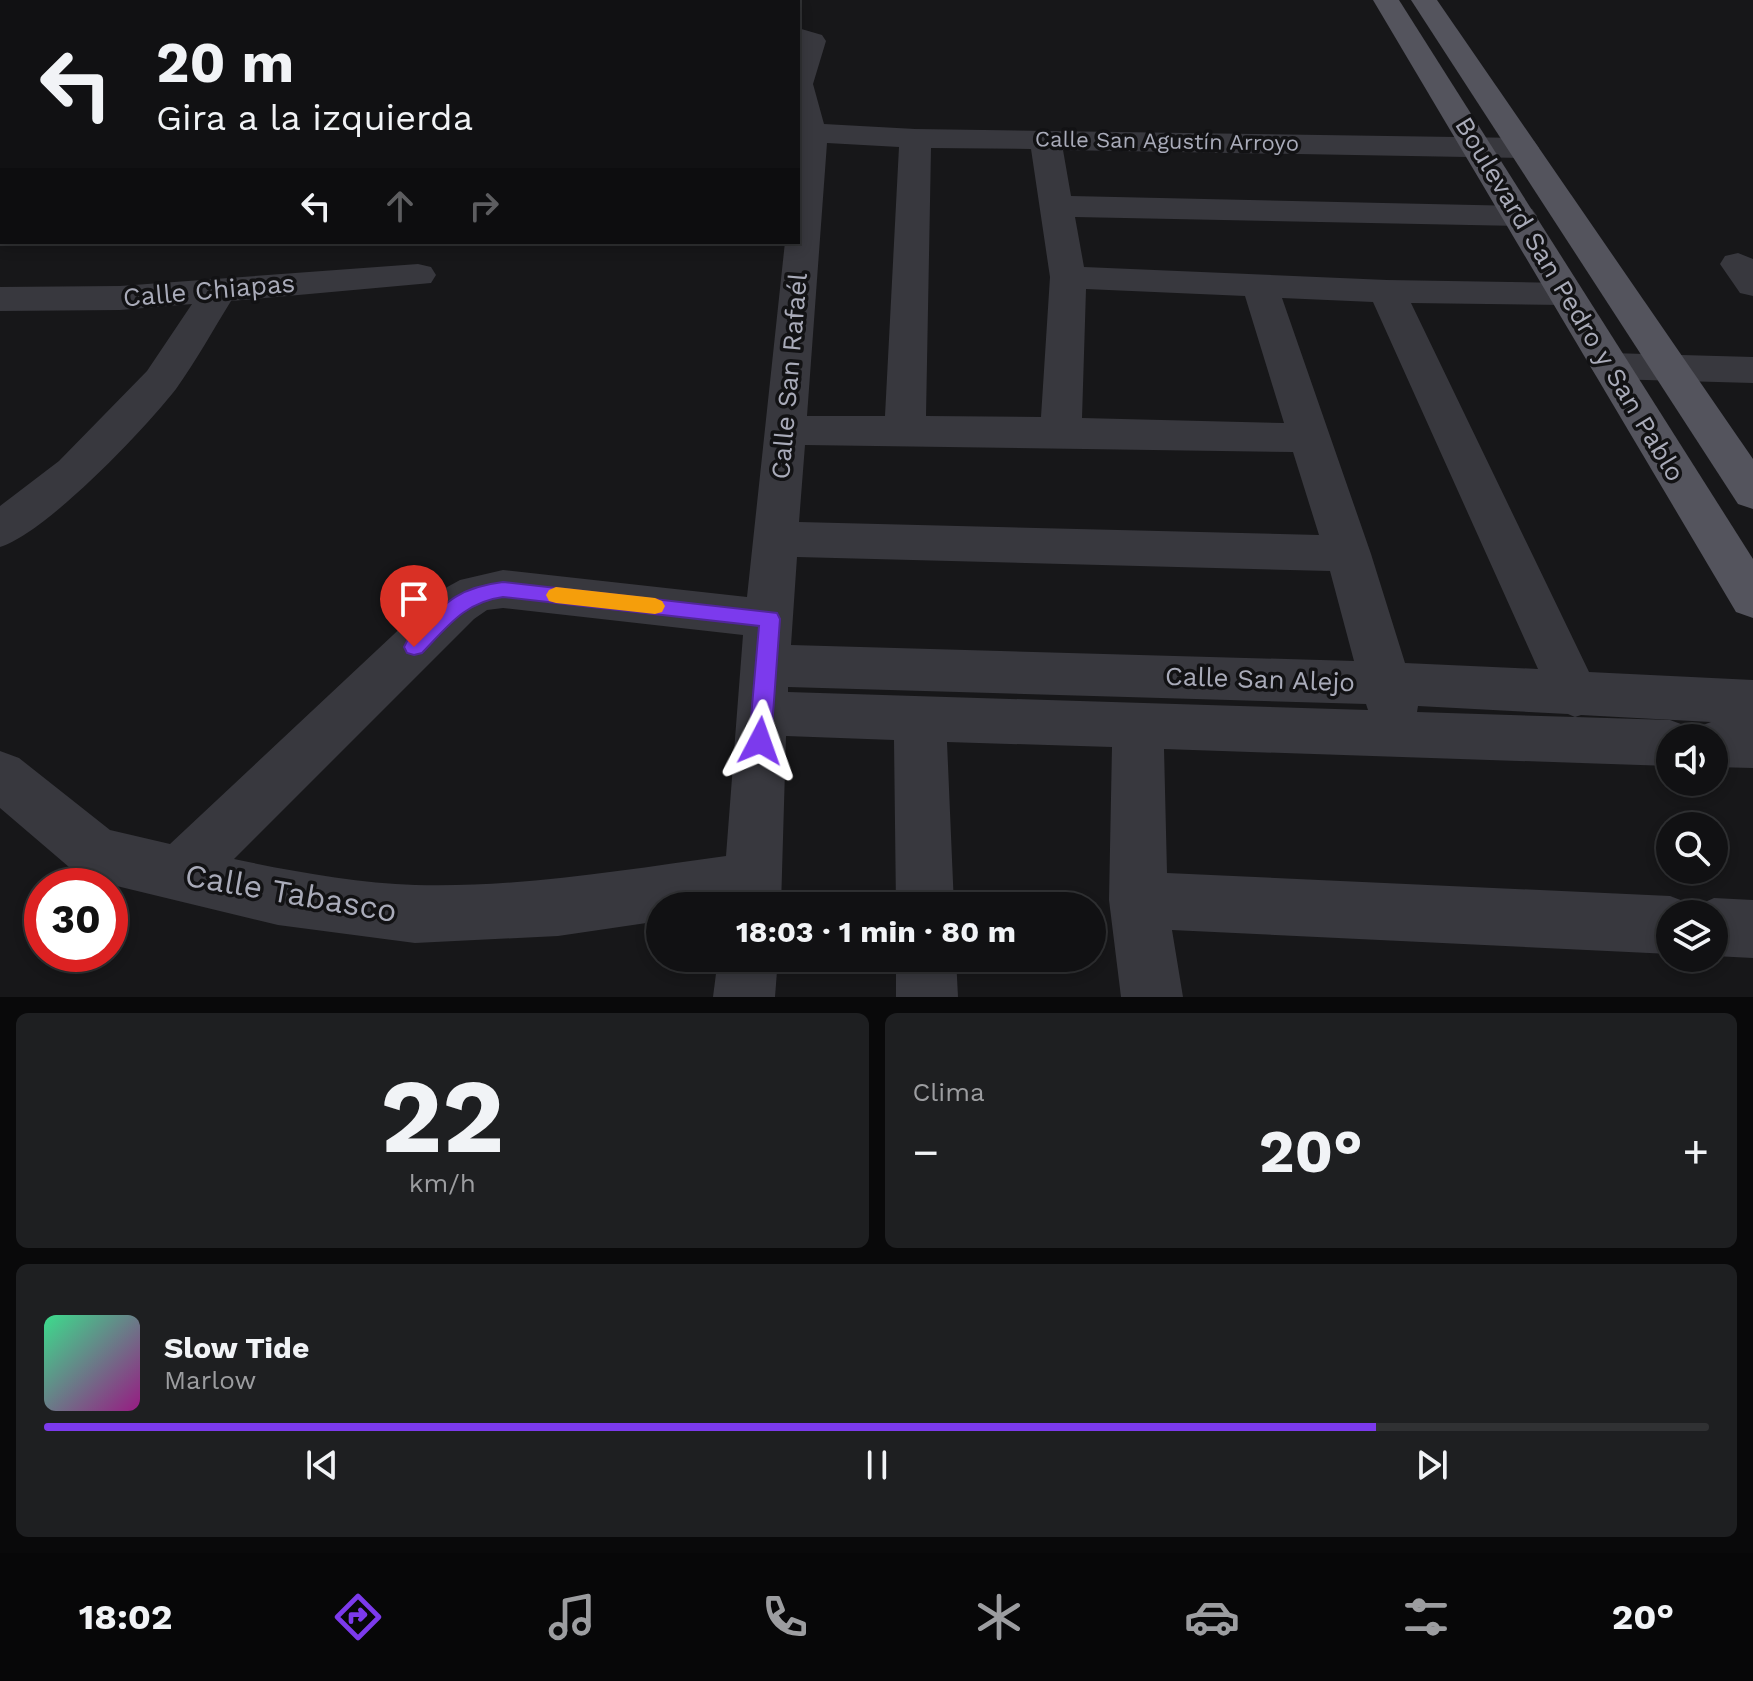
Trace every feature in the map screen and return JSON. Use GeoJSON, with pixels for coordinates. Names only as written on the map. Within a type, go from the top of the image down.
{"type":"FeatureCollection","features":[{"type":"Feature","properties":{"kind":"main road","name":"Boulevard San Pedro y San Pablo"},"geometry":{"type":"LineString","coordinates":[[1386,0],[1753,599]]}},
{"type":"Feature","properties":{"kind":"main road","name":"Boulevard San Pedro y San Pablo"},"geometry":{"type":"LineString","coordinates":[[1424,0],[1750,483]]}},
{"type":"Feature","properties":{"kind":"street"},"geometry":{"type":"LineString","coordinates":[[800,37],[812,41],[811,53],[800,75]]}},
{"type":"Feature","properties":{"kind":"street"},"geometry":{"type":"LineString","coordinates":[[800,103],[806,154]]}},
{"type":"Feature","properties":{"kind":"street","name":"Calle San Agustín Arroyo"},"geometry":{"type":"LineString","coordinates":[[806,154],[915,138],[1523,148]]}},
{"type":"Feature","properties":{"kind":"street"},"geometry":{"type":"LineString","coordinates":[[905,431],[915,138]]}},
{"type":"Feature","properties":{"kind":"street"},"geometry":{"type":"LineString","coordinates":[[1045,138],[1068,277],[1061,432]]}},
{"type":"Feature","properties":{"kind":"street","name":"Calle San Rafaél"},"geometry":{"type":"LineString","coordinates":[[800,229],[806,154]]}},
{"type":"Feature","properties":{"kind":"street"},"geometry":{"type":"LineString","coordinates":[[1055,206],[1520,216]]}},
{"type":"Feature","properties":{"kind":"street","name":"Calle San Rafaél"},"geometry":{"type":"LineString","coordinates":[[753,892],[766,666],[799,244]]}},
{"type":"Feature","properties":{"kind":"street","name":"Calle Chiapas"},"geometry":{"type":"LineString","coordinates":[[0,299],[120,298],[418,275]]}},
{"type":"Feature","properties":{"kind":"street"},"geometry":{"type":"LineString","coordinates":[[1068,277],[1387,291],[1566,294]]}},
{"type":"Feature","properties":{"kind":"street"},"geometry":{"type":"LineString","coordinates":[[1259,283],[1348,554],[1400,734]]}},
{"type":"Feature","properties":{"kind":"street"},"geometry":{"type":"LineString","coordinates":[[0,530],[74,472],[161,380],[220,289]]}},
{"type":"Feature","properties":{"kind":"street"},"geometry":{"type":"LineString","coordinates":[[1387,291],[1575,695]]}},
{"type":"Feature","properties":{"kind":"street"},"geometry":{"type":"LineString","coordinates":[[1610,366],[1753,370]]}},
{"type":"Feature","properties":{"kind":"street"},"geometry":{"type":"LineString","coordinates":[[784,430],[1311,438]]}},
{"type":"Feature","properties":{"kind":"street"},"geometry":{"type":"LineString","coordinates":[[775,539],[1348,554]]}},
{"type":"Feature","properties":{"kind":"street"},"geometry":{"type":"LineString","coordinates":[[179,874],[457,605],[477,593],[503,589],[766,666]]}},
{"type":"Feature","properties":{"kind":"street","name":"Calle San Alejo"},"geometry":{"type":"LineString","coordinates":[[766,666],[1385,683],[1753,702]]}},
{"type":"Feature","properties":{"kind":"street","name":"Calle San Alejo"},"geometry":{"type":"LineString","coordinates":[[766,666],[920,720],[1656,743]]}},
{"type":"Feature","properties":{"kind":"street"},"geometry":{"type":"LineString","coordinates":[[920,720],[925,892]]}},
{"type":"Feature","properties":{"kind":"street"},"geometry":{"type":"LineString","coordinates":[[1138,726],[1138,900],[1152,997]]}},
{"type":"Feature","properties":{"kind":"street"},"geometry":{"type":"LineString","coordinates":[[1728,744],[1753,745]]}},
{"type":"Feature","properties":{"kind":"street","name":"Calle Tabasco"},"geometry":{"type":"LineString","coordinates":[[0,775],[96,854],[278,897],[415,914],[646,901]]}},
{"type":"Feature","properties":{"kind":"street"},"geometry":{"type":"LineString","coordinates":[[1138,900],[1656,924]]}},
{"type":"Feature","properties":{"kind":"street"},"geometry":{"type":"LineString","coordinates":[[1728,928],[1753,929]]}},
{"type":"Feature","properties":{"kind":"street"},"geometry":{"type":"LineString","coordinates":[[744,997],[747,972]]}},
{"type":"Feature","properties":{"kind":"street"},"geometry":{"type":"LineString","coordinates":[[926,972],[927,997]]}},
{"type":"Feature","properties":{"kind":"slow traffic"},"geometry":{"type":"LineString","coordinates":[[556,595],[655,606]]}},
{"type":"Feature","properties":{"kind":"route"},"geometry":{"type":"LineString","coordinates":[[414,647],[457,605],[477,593],[503,589],[770,619],[760,741]]}}]}
